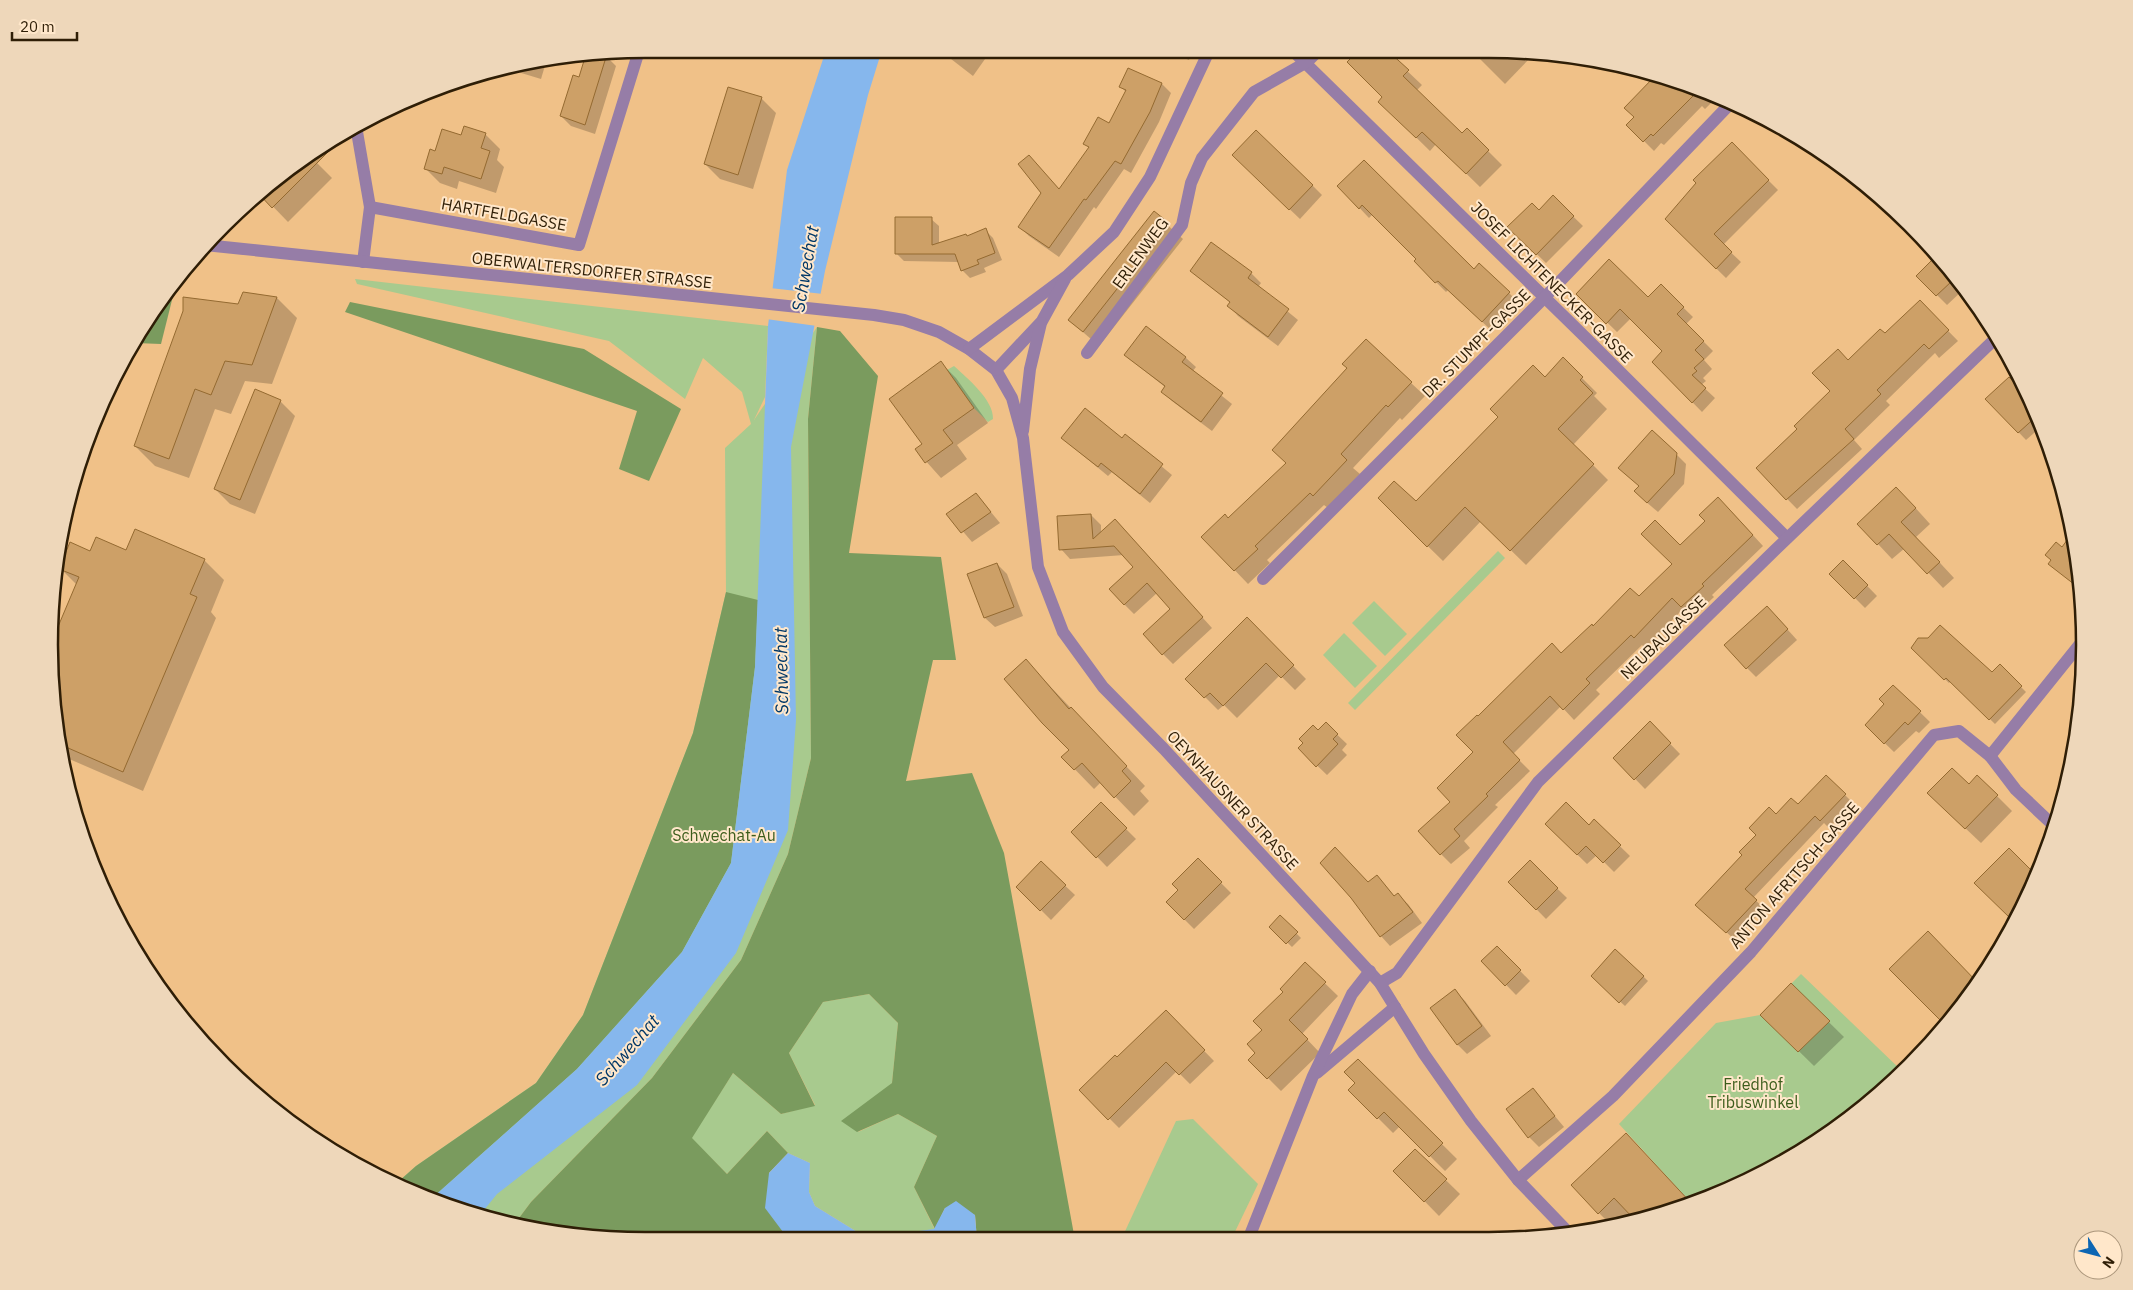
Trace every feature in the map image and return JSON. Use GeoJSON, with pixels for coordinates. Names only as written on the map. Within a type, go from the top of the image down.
{"type":"FeatureCollection","features":[{"type":"Feature","properties":{"kind":"street","name":"HARTFELDGASSE"},"geometry":{"type":"LineString","coordinates":[[370,207],[579,244],[637,58]]}},
{"type":"Feature","properties":{"kind":"street"},"geometry":{"type":"LineString","coordinates":[[969,349],[1068,275],[1114,232],[1150,177],[1206,58]]}},
{"type":"Feature","properties":{"kind":"street","name":"JOSEF LICHTENECKER-GASSE"},"geometry":{"type":"LineString","coordinates":[[1301,58],[1787,538]]}},
{"type":"Feature","properties":{"kind":"street","name":"ERLENWEG"},"geometry":{"type":"LineString","coordinates":[[1087,353],[1182,224],[1191,183],[1202,158],[1254,92],[1310,58]]}},
{"type":"Feature","properties":{"kind":"street","name":"DR. STUMPF-GASSE"},"geometry":{"type":"LineString","coordinates":[[1263,579],[1545,297],[1726,108]]}},
{"type":"Feature","properties":{"kind":"street"},"geometry":{"type":"LineString","coordinates":[[357,133],[370,207],[363,262]]}},
{"type":"Feature","properties":{"kind":"street","name":"OBERWALTERSDORFER STRASSE"},"geometry":{"type":"LineString","coordinates":[[215,246],[862,314],[904,320],[939,332],[969,349]]}},
{"type":"Feature","properties":{"kind":"street"},"geometry":{"type":"LineString","coordinates":[[996,370],[1042,321],[1068,275]]}},
{"type":"Feature","properties":{"kind":"street"},"geometry":{"type":"LineString","coordinates":[[1022,438],[1030,369],[1042,321]]}},
{"type":"Feature","properties":{"kind":"street","name":"NEUBAUGASSE"},"geometry":{"type":"LineString","coordinates":[[1380,983],[1397,973],[1538,782],[1787,538],[1991,342]]}},
{"type":"Feature","properties":{"kind":"street","name":"OEYNHAUSNER STRASSE"},"geometry":{"type":"LineString","coordinates":[[969,349],[996,370],[1012,398],[1022,438],[1038,567],[1063,632],[1103,687],[1164,749],[1370,971],[1380,983],[1471,1122],[1518,1180],[1563,1227]]}},
{"type":"Feature","properties":{"kind":"street"},"geometry":{"type":"LineString","coordinates":[[2048,820],[2016,790],[1990,756],[2076,648]]}},
{"type":"Feature","properties":{"kind":"street","name":"ANTON AFRITSCH-GASSE"},"geometry":{"type":"LineString","coordinates":[[1518,1180],[1613,1096],[1751,952],[1934,736],[1959,731],[1990,756]]}},
{"type":"Feature","properties":{"kind":"street"},"geometry":{"type":"LineString","coordinates":[[1251,1232],[1313,1076],[1352,994],[1370,971]]}},
{"type":"Feature","properties":{"kind":"street"},"geometry":{"type":"LineString","coordinates":[[1313,1076],[1394,1007]]}},
{"type":"Feature","properties":{"kind":"green space","name":"Schwechat-Au"},"geometry":{"type":"Polygon","coordinates":[[[355,279],[768,326],[765,397],[754,420],[817,327],[808,419],[811,758],[788,854],[741,960],[652,1078],[531,1202],[519,1218],[456,1201],[401,1179],[416,1166],[536,1083],[583,1015],[693,733],[726,592],[725,448],[751,424],[742,392],[703,358],[685,399],[609,341],[357,284],[355,279]]]}},
{"type":"Feature","properties":{"kind":"green space"},"geometry":{"type":"Polygon","coordinates":[[[173,296],[161,344],[141,343],[173,296]]]}},
{"type":"Feature","properties":{"kind":"green space"},"geometry":{"type":"Polygon","coordinates":[[[350,302],[584,349],[681,409],[649,481],[619,469],[637,411],[345,312],[350,302]]]}},
{"type":"Feature","properties":{"kind":"green space"},"geometry":{"type":"Polygon","coordinates":[[[817,327],[840,331],[878,376],[849,553],[941,557],[956,660],[933,660],[906,781],[972,773],[1004,853],[1074,1232],[976,1232],[975,1215],[945,1208],[935,1229],[914,1187],[937,1136],[898,1114],[857,1132],[841,1121],[892,1083],[898,1023],[869,994],[823,1002],[789,1053],[815,1106],[781,1114],[733,1073],[692,1138],[727,1174],[767,1131],[788,1153],[769,1173],[785,1232],[607,1231],[568,1227],[519,1218],[531,1202],[652,1078],[741,960],[788,854],[811,758],[808,419],[817,327]]]}},
{"type":"Feature","properties":{"kind":"green space"},"geometry":{"type":"Polygon","coordinates":[[[954,366],[985,397],[993,419],[988,422],[974,408],[947,370],[954,366]]]}},
{"type":"Feature","properties":{"kind":"green space"},"geometry":{"type":"Polygon","coordinates":[[[1498,551],[1505,558],[1355,710],[1348,703],[1498,551]]]}},
{"type":"Feature","properties":{"kind":"green space"},"geometry":{"type":"Polygon","coordinates":[[[726,592],[758,600],[755,667],[731,863],[682,952],[577,1069],[437,1194],[401,1179],[416,1166],[536,1083],[583,1015],[693,733],[726,592]]]}},
{"type":"Feature","properties":{"kind":"green space"},"geometry":{"type":"Polygon","coordinates":[[[1374,601],[1407,634],[1385,656],[1352,623],[1374,601]]]}},
{"type":"Feature","properties":{"kind":"green space"},"geometry":{"type":"Polygon","coordinates":[[[1344,633],[1377,666],[1355,688],[1323,655],[1344,633]]]}},
{"type":"Feature","properties":{"kind":"green space","name":"Friedhof Tribuswinkel"},"geometry":{"type":"Polygon","coordinates":[[[1801,974],[1897,1066],[1846,1111],[1782,1154],[1713,1188],[1686,1198],[1619,1124],[1716,1023],[1760,1015],[1801,974]]]}},
{"type":"Feature","properties":{"kind":"green space"},"geometry":{"type":"Polygon","coordinates":[[[869,994],[898,1023],[892,1083],[858,1132],[898,1114],[937,1136],[914,1187],[935,1230],[918,1232],[857,1232],[815,1206],[809,1192],[810,1163],[788,1153],[767,1131],[727,1174],[691,1138],[733,1073],[781,1114],[815,1105],[789,1053],[823,1002],[869,994]]]}},
{"type":"Feature","properties":{"kind":"green space"},"geometry":{"type":"Polygon","coordinates":[[[1193,1119],[1258,1184],[1235,1232],[1125,1232],[1176,1121],[1193,1119]]]}},
{"type":"Feature","properties":{"kind":"water","name":"Schwechat"},"geometry":{"type":"Polygon","coordinates":[[[823,58],[879,58],[868,95],[825,271],[791,447],[796,720],[788,830],[736,953],[637,1085],[497,1194],[484,1209],[456,1201],[437,1194],[577,1069],[682,952],[731,863],[755,667],[768,326],[787,170],[823,58]]]}},
{"type":"Feature","properties":{"kind":"water"},"geometry":{"type":"Polygon","coordinates":[[[788,1153],[810,1163],[809,1192],[815,1206],[857,1232],[783,1232],[765,1208],[769,1173],[788,1153]]]}},
{"type":"Feature","properties":{"kind":"water"},"geometry":{"type":"Polygon","coordinates":[[[956,1201],[975,1215],[976,1232],[912,1232],[934,1229],[945,1208],[956,1201]]]}},
{"type":"Feature","properties":{"kind":"pier"},"geometry":{"type":"Polygon","coordinates":[[[770,288],[823,294],[817,326],[766,319],[770,288]]]}},
{"type":"Feature","properties":{"kind":"building"},"geometry":{"type":"Polygon","coordinates":[[[1351,58],[1396,58],[1409,70],[1403,76],[1462,133],[1467,128],[1489,150],[1466,174],[1422,132],[1416,138],[1378,102],[1382,97],[1347,62],[1351,58]]]}},
{"type":"Feature","properties":{"kind":"building"},"geometry":{"type":"Polygon","coordinates":[[[605,59],[585,125],[560,116],[573,75],[579,77],[584,61],[605,59]]]}},
{"type":"Feature","properties":{"kind":"building"},"geometry":{"type":"Polygon","coordinates":[[[1128,68],[1162,83],[1150,112],[1121,164],[1115,161],[1086,200],[1084,199],[1049,248],[1018,227],[1041,193],[1018,164],[1029,155],[1059,189],[1089,147],[1083,144],[1098,117],[1109,123],[1126,90],[1119,87],[1128,68]]]}},
{"type":"Feature","properties":{"kind":"building"},"geometry":{"type":"Polygon","coordinates":[[[1650,81],[1694,95],[1653,136],[1651,134],[1643,142],[1626,125],[1634,117],[1624,108],[1650,81]]]}},
{"type":"Feature","properties":{"kind":"building"},"geometry":{"type":"Polygon","coordinates":[[[728,87],[762,97],[738,175],[704,164],[728,87]]]}},
{"type":"Feature","properties":{"kind":"building"},"geometry":{"type":"Polygon","coordinates":[[[464,126],[486,133],[481,148],[490,151],[481,179],[444,167],[442,174],[424,169],[430,149],[435,151],[442,129],[461,135],[464,126]]]}},
{"type":"Feature","properties":{"kind":"building"},"geometry":{"type":"Polygon","coordinates":[[[1256,130],[1313,185],[1289,210],[1232,155],[1256,130]]]}},
{"type":"Feature","properties":{"kind":"building"},"geometry":{"type":"Polygon","coordinates":[[[1732,142],[1769,180],[1714,234],[1732,252],[1716,269],[1665,219],[1696,183],[1693,180],[1732,142]]]}},
{"type":"Feature","properties":{"kind":"building"},"geometry":{"type":"Polygon","coordinates":[[[329,151],[329,151],[272,208],[263,199],[287,179],[329,151]]]}},
{"type":"Feature","properties":{"kind":"building"},"geometry":{"type":"Polygon","coordinates":[[[1364,160],[1474,269],[1479,263],[1510,292],[1482,322],[1438,281],[1435,283],[1414,261],[1416,259],[1362,205],[1359,209],[1337,186],[1364,160]]]}},
{"type":"Feature","properties":{"kind":"building"},"geometry":{"type":"Polygon","coordinates":[[[1553,195],[1574,216],[1536,255],[1507,227],[1532,203],[1539,210],[1553,195]]]}},
{"type":"Feature","properties":{"kind":"building"},"geometry":{"type":"Polygon","coordinates":[[[1154,211],[1169,223],[1083,332],[1068,320],[1154,211]]]}},
{"type":"Feature","properties":{"kind":"building"},"geometry":{"type":"Polygon","coordinates":[[[895,217],[932,217],[932,245],[966,234],[967,236],[986,228],[995,253],[977,260],[979,264],[961,271],[955,254],[895,254],[895,217]]]}},
{"type":"Feature","properties":{"kind":"building"},"geometry":{"type":"Polygon","coordinates":[[[1211,242],[1252,272],[1248,278],[1289,309],[1268,337],[1227,306],[1230,302],[1190,271],[1211,242]]]}},
{"type":"Feature","properties":{"kind":"building"},"geometry":{"type":"Polygon","coordinates":[[[1609,259],[1648,297],[1661,284],[1684,307],[1677,314],[1704,341],[1695,350],[1704,359],[1694,368],[1697,371],[1692,375],[1706,388],[1692,403],[1652,362],[1662,351],[1620,309],[1606,324],[1576,294],[1609,259]]]}},
{"type":"Feature","properties":{"kind":"building"},"geometry":{"type":"Polygon","coordinates":[[[1932,260],[1950,283],[1936,296],[1916,276],[1932,260]]]}},
{"type":"Feature","properties":{"kind":"building"},"geometry":{"type":"Polygon","coordinates":[[[243,292],[277,297],[252,365],[225,361],[211,395],[195,389],[169,459],[134,446],[183,311],[183,297],[238,304],[243,292]]]}},
{"type":"Feature","properties":{"kind":"building"},"geometry":{"type":"Polygon","coordinates":[[[1920,300],[1949,330],[1929,349],[1924,344],[1877,390],[1881,394],[1845,429],[1854,439],[1786,500],[1756,468],[1797,429],[1794,426],[1830,391],[1812,373],[1838,349],[1848,360],[1880,329],[1885,333],[1920,300]]]}},
{"type":"Feature","properties":{"kind":"building"},"geometry":{"type":"Polygon","coordinates":[[[1146,326],[1186,357],[1182,362],[1223,393],[1201,422],[1161,392],[1165,386],[1124,355],[1146,326]]]}},
{"type":"Feature","properties":{"kind":"building"},"geometry":{"type":"Polygon","coordinates":[[[1366,339],[1412,382],[1388,407],[1386,405],[1341,454],[1347,460],[1313,496],[1310,493],[1255,546],[1258,549],[1234,571],[1201,537],[1225,514],[1228,518],[1286,463],[1272,450],[1347,368],[1342,364],[1366,339]]]}},
{"type":"Feature","properties":{"kind":"building"},"geometry":{"type":"Polygon","coordinates":[[[1563,357],[1583,377],[1580,380],[1593,393],[1558,429],[1594,464],[1510,551],[1465,507],[1427,547],[1378,498],[1394,481],[1416,501],[1498,417],[1490,409],[1533,365],[1545,377],[1563,357]]]}},
{"type":"Feature","properties":{"kind":"building"},"geometry":{"type":"Polygon","coordinates":[[[941,361],[974,408],[943,430],[953,443],[925,463],[915,449],[922,444],[889,399],[941,361]]]}},
{"type":"Feature","properties":{"kind":"building"},"geometry":{"type":"Polygon","coordinates":[[[2009,377],[2015,385],[2031,421],[2018,433],[1985,399],[2009,377]]]}},
{"type":"Feature","properties":{"kind":"building"},"geometry":{"type":"Polygon","coordinates":[[[255,389],[281,400],[240,500],[214,489],[255,389]]]}},
{"type":"Feature","properties":{"kind":"building"},"geometry":{"type":"Polygon","coordinates":[[[1085,408],[1122,438],[1125,434],[1163,464],[1140,494],[1101,463],[1098,467],[1061,438],[1085,408]]]}},
{"type":"Feature","properties":{"kind":"building"},"geometry":{"type":"Polygon","coordinates":[[[1652,430],[1677,453],[1674,474],[1647,503],[1634,491],[1639,486],[1618,468],[1652,430]]]}},
{"type":"Feature","properties":{"kind":"building"},"geometry":{"type":"Polygon","coordinates":[[[1896,487],[1916,508],[1901,522],[1940,562],[1927,574],[1889,534],[1877,545],[1857,524],[1896,487]]]}},
{"type":"Feature","properties":{"kind":"building"},"geometry":{"type":"Polygon","coordinates":[[[976,493],[991,512],[961,533],[946,514],[976,493]]]}},
{"type":"Feature","properties":{"kind":"building"},"geometry":{"type":"Polygon","coordinates":[[[1718,497],[1753,535],[1681,607],[1672,598],[1634,638],[1631,635],[1586,679],[1590,683],[1563,710],[1550,696],[1503,742],[1520,760],[1486,794],[1488,796],[1454,829],[1460,836],[1440,855],[1418,831],[1450,802],[1437,788],[1473,752],[1456,735],[1478,716],[1552,643],[1561,653],[1592,624],[1593,626],[1630,588],[1639,596],[1672,564],[1641,534],[1655,520],[1680,545],[1705,521],[1699,515],[1718,497]]]}},
{"type":"Feature","properties":{"kind":"building"},"geometry":{"type":"Polygon","coordinates":[[[1091,514],[1093,539],[1115,519],[1203,617],[1162,655],[1143,634],[1170,609],[1147,583],[1124,605],[1109,589],[1133,567],[1114,546],[1059,550],[1057,516],[1091,514]]]}},
{"type":"Feature","properties":{"kind":"building"},"geometry":{"type":"Polygon","coordinates":[[[135,529],[205,559],[190,594],[197,597],[123,772],[67,748],[59,683],[58,645],[59,625],[79,577],[63,570],[65,554],[70,542],[90,551],[96,537],[126,550],[135,529]]]}},
{"type":"Feature","properties":{"kind":"building"},"geometry":{"type":"Polygon","coordinates":[[[2056,542],[2062,547],[2066,542],[2071,582],[2048,564],[2051,560],[2045,555],[2056,542]]]}},
{"type":"Feature","properties":{"kind":"building"},"geometry":{"type":"Polygon","coordinates":[[[1843,560],[1868,585],[1854,599],[1829,574],[1843,560]]]}},
{"type":"Feature","properties":{"kind":"building"},"geometry":{"type":"Polygon","coordinates":[[[997,563],[1014,607],[984,618],[967,574],[997,563]]]}},
{"type":"Feature","properties":{"kind":"building"},"geometry":{"type":"Polygon","coordinates":[[[1767,606],[1788,629],[1746,669],[1724,645],[1767,606]]]}},
{"type":"Feature","properties":{"kind":"building"},"geometry":{"type":"Polygon","coordinates":[[[1247,617],[1294,665],[1281,678],[1266,663],[1223,706],[1210,693],[1204,698],[1185,679],[1247,617]]]}},
{"type":"Feature","properties":{"kind":"building"},"geometry":{"type":"Polygon","coordinates":[[[1940,625],[1992,672],[2000,664],[2022,686],[1989,720],[1946,678],[1944,680],[1911,648],[1918,638],[1928,638],[1940,625]]]}},
{"type":"Feature","properties":{"kind":"building"},"geometry":{"type":"Polygon","coordinates":[[[1026,659],[1069,709],[1071,707],[1127,766],[1122,771],[1131,781],[1114,798],[1082,763],[1074,770],[1061,757],[1069,750],[1042,723],[1004,679],[1026,659]]]}},
{"type":"Feature","properties":{"kind":"building"},"geometry":{"type":"Polygon","coordinates":[[[1893,685],[1921,711],[1908,725],[1905,722],[1884,744],[1865,725],[1884,704],[1879,699],[1893,685]]]}},
{"type":"Feature","properties":{"kind":"building"},"geometry":{"type":"Polygon","coordinates":[[[1650,721],[1671,743],[1634,780],[1613,758],[1650,721]]]}},
{"type":"Feature","properties":{"kind":"building"},"geometry":{"type":"Polygon","coordinates":[[[1326,722],[1338,734],[1333,739],[1338,744],[1316,767],[1298,748],[1303,743],[1299,739],[1313,725],[1318,730],[1326,722]]]}},
{"type":"Feature","properties":{"kind":"building"},"geometry":{"type":"Polygon","coordinates":[[[1952,768],[1969,784],[1977,775],[1998,795],[1965,829],[1927,793],[1952,768]]]}},
{"type":"Feature","properties":{"kind":"building"},"geometry":{"type":"Polygon","coordinates":[[[1826,775],[1846,794],[1820,821],[1815,816],[1745,889],[1757,900],[1726,933],[1695,905],[1742,855],[1739,852],[1756,835],[1749,828],[1769,807],[1776,814],[1791,798],[1798,804],[1826,775]]]}},
{"type":"Feature","properties":{"kind":"building"},"geometry":{"type":"Polygon","coordinates":[[[1101,802],[1127,828],[1096,858],[1071,832],[1101,802]]]}},
{"type":"Feature","properties":{"kind":"building"},"geometry":{"type":"Polygon","coordinates":[[[1566,802],[1589,825],[1594,819],[1621,845],[1603,863],[1586,846],[1577,855],[1545,824],[1566,802]]]}},
{"type":"Feature","properties":{"kind":"building"},"geometry":{"type":"Polygon","coordinates":[[[1335,847],[1368,882],[1377,875],[1394,896],[1398,893],[1413,912],[1380,937],[1351,898],[1320,863],[1335,847]]]}},
{"type":"Feature","properties":{"kind":"building"},"geometry":{"type":"Polygon","coordinates":[[[2009,848],[2031,870],[2009,917],[1974,883],[2009,848]]]}},
{"type":"Feature","properties":{"kind":"building"},"geometry":{"type":"Polygon","coordinates":[[[1198,858],[1222,882],[1184,920],[1166,902],[1178,890],[1172,884],[1198,858]]]}},
{"type":"Feature","properties":{"kind":"building"},"geometry":{"type":"Polygon","coordinates":[[[1530,860],[1558,888],[1536,910],[1508,882],[1530,860]]]}},
{"type":"Feature","properties":{"kind":"building"},"geometry":{"type":"Polygon","coordinates":[[[1041,861],[1066,885],[1040,911],[1016,887],[1041,861]]]}},
{"type":"Feature","properties":{"kind":"building"},"geometry":{"type":"Polygon","coordinates":[[[1280,915],[1298,932],[1286,944],[1269,927],[1280,915]]]}},
{"type":"Feature","properties":{"kind":"building"},"geometry":{"type":"Polygon","coordinates":[[[1928,931],[1972,977],[1940,1020],[1889,969],[1928,931]]]}},
{"type":"Feature","properties":{"kind":"building"},"geometry":{"type":"Polygon","coordinates":[[[1497,946],[1521,970],[1505,986],[1481,961],[1497,946]]]}},
{"type":"Feature","properties":{"kind":"building"},"geometry":{"type":"Polygon","coordinates":[[[1615,949],[1644,976],[1619,1003],[1591,976],[1615,949]]]}},
{"type":"Feature","properties":{"kind":"building"},"geometry":{"type":"Polygon","coordinates":[[[1305,962],[1326,982],[1289,1020],[1308,1039],[1267,1079],[1248,1060],[1255,1053],[1247,1044],[1262,1030],[1253,1021],[1283,992],[1280,989],[1305,962]]]}},
{"type":"Feature","properties":{"kind":"building"},"geometry":{"type":"Polygon","coordinates":[[[1791,983],[1830,1021],[1798,1052],[1760,1015],[1791,983]]]}},
{"type":"Feature","properties":{"kind":"building"},"geometry":{"type":"Polygon","coordinates":[[[1455,989],[1482,1026],[1457,1045],[1430,1008],[1455,989]]]}},
{"type":"Feature","properties":{"kind":"building"},"geometry":{"type":"Polygon","coordinates":[[[1166,1010],[1205,1050],[1179,1075],[1166,1062],[1108,1120],[1079,1090],[1166,1010]]]}},
{"type":"Feature","properties":{"kind":"building"},"geometry":{"type":"Polygon","coordinates":[[[1358,1059],[1443,1143],[1429,1157],[1384,1112],[1377,1119],[1348,1090],[1355,1083],[1344,1072],[1358,1059]]]}},
{"type":"Feature","properties":{"kind":"building"},"geometry":{"type":"Polygon","coordinates":[[[1533,1088],[1555,1116],[1528,1138],[1506,1109],[1533,1088]]]}},
{"type":"Feature","properties":{"kind":"building"},"geometry":{"type":"Polygon","coordinates":[[[1626,1133],[1686,1198],[1630,1215],[1614,1198],[1598,1214],[1571,1185],[1626,1133]]]}},
{"type":"Feature","properties":{"kind":"building"},"geometry":{"type":"Polygon","coordinates":[[[1415,1149],[1447,1179],[1424,1202],[1393,1171],[1415,1149]]]}}]}
